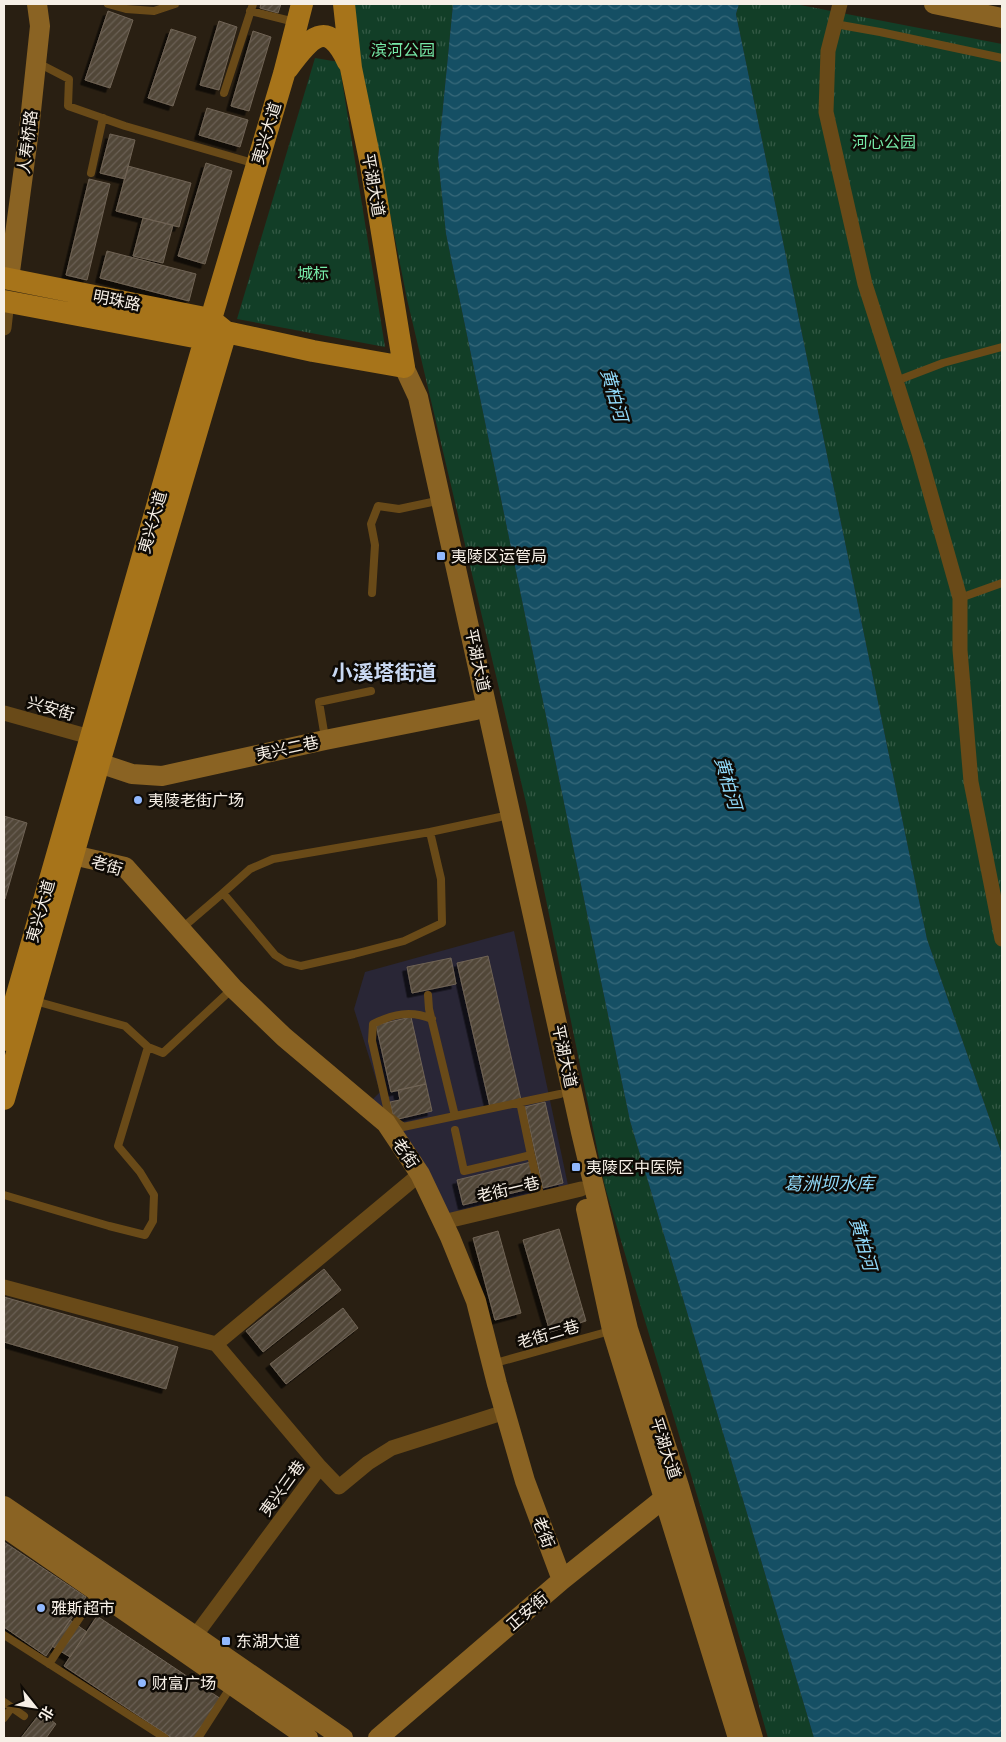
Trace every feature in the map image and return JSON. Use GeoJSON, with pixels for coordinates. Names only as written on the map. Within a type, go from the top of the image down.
{"type":"FeatureCollection","features":[{"type":"Feature","properties":{"kind":"main road","name":"人寿桥路"},"geometry":{"type":"LineString","coordinates":[[7,279],[40,26],[37,4]]}},
{"type":"Feature","properties":{"kind":"main road","name":"平湖大道"},"geometry":{"type":"LineString","coordinates":[[344,4],[351,68],[371,165],[404,366],[441,556],[612,1330],[672,1492],[753,1738]]}},
{"type":"Feature","properties":{"kind":"main road"},"geometry":{"type":"LineString","coordinates":[[934,4],[1002,18]]}},
{"type":"Feature","properties":{"kind":"main road","name":"夷兴大道"},"geometry":{"type":"LineString","coordinates":[[4,1099],[99,763],[257,164],[300,13]]}},
{"type":"Feature","properties":{"kind":"main road"},"geometry":{"type":"LineString","coordinates":[[284,74],[301,50],[316,38],[326,36],[335,40],[342,48],[351,68]]}},
{"type":"Feature","properties":{"kind":"main road","name":"明珠路"},"geometry":{"type":"LineString","coordinates":[[7,279],[214,330],[313,351],[404,366]]}},
{"type":"Feature","properties":{"kind":"main road","name":"明珠路"},"geometry":{"type":"LineString","coordinates":[[5,301],[214,330]]}},
{"type":"Feature","properties":{"kind":"main road","name":"夷兴大道"},"geometry":{"type":"LineString","coordinates":[[4,1040],[90,737],[214,330]]}},
{"type":"Feature","properties":{"kind":"main road","name":"平湖大道"},"geometry":{"type":"LineString","coordinates":[[404,366],[418,397],[582,1132],[628,1329],[738,1738]]}},
{"type":"Feature","properties":{"kind":"main road","name":"夷兴二巷"},"geometry":{"type":"LineString","coordinates":[[99,763],[132,774],[162,776],[325,740],[476,710]]}},
{"type":"Feature","properties":{"kind":"main road","name":"老街"},"geometry":{"type":"LineString","coordinates":[[73,855],[126,867],[233,988],[284,1037],[386,1123],[420,1174],[443,1222],[476,1302],[525,1481],[562,1580]]}},
{"type":"Feature","properties":{"kind":"main road","name":"正安街"},"geometry":{"type":"LineString","coordinates":[[378,1738],[562,1580],[672,1492]]}},
{"type":"Feature","properties":{"kind":"main road"},"geometry":{"type":"LineString","coordinates":[[4,1506],[343,1738]]}},
{"type":"Feature","properties":{"kind":"main road"},"geometry":{"type":"LineString","coordinates":[[4,1527],[308,1738]]}},
{"type":"Feature","properties":{"kind":"street"},"geometry":{"type":"LineString","coordinates":[[840,4],[828,51],[826,112],[865,284],[919,453],[960,598],[960,650],[971,782],[1002,939]]}},
{"type":"Feature","properties":{"kind":"street"},"geometry":{"type":"LineString","coordinates":[[4,328],[5,301]]}},
{"type":"Feature","properties":{"kind":"street","name":"兴安街"},"geometry":{"type":"LineString","coordinates":[[4,713],[90,737]]}},
{"type":"Feature","properties":{"kind":"street"},"geometry":{"type":"LineString","coordinates":[[4,1286],[216,1344],[420,1174]]}},
{"type":"Feature","properties":{"kind":"street","name":"老街一巷"},"geometry":{"type":"LineString","coordinates":[[443,1222],[582,1190]]}},
{"type":"Feature","properties":{"kind":"street","name":"夷兴三巷"},"geometry":{"type":"LineString","coordinates":[[195,1636],[320,1467],[216,1344]]}},
{"type":"Feature","properties":{"kind":"street"},"geometry":{"type":"LineString","coordinates":[[320,1467],[339,1487],[368,1463],[392,1448],[505,1412]]}},
{"type":"Feature","properties":{"kind":"lane"},"geometry":{"type":"LineString","coordinates":[[108,4],[126,9],[154,11],[175,4]]}},
{"type":"Feature","properties":{"kind":"lane"},"geometry":{"type":"LineString","coordinates":[[224,93],[252,7],[300,13]]}},
{"type":"Feature","properties":{"kind":"lane"},"geometry":{"type":"LineString","coordinates":[[835,24],[1002,58]]}},
{"type":"Feature","properties":{"kind":"lane"},"geometry":{"type":"LineString","coordinates":[[36,62],[69,79],[68,106],[125,126],[257,164]]}},
{"type":"Feature","properties":{"kind":"lane"},"geometry":{"type":"LineString","coordinates":[[91,173],[102,118]]}},
{"type":"Feature","properties":{"kind":"lane"},"geometry":{"type":"LineString","coordinates":[[896,381],[943,363],[1002,347]]}},
{"type":"Feature","properties":{"kind":"lane"},"geometry":{"type":"LineString","coordinates":[[372,594],[375,545],[372,524],[378,506],[399,509],[432,502]]}},
{"type":"Feature","properties":{"kind":"lane"},"geometry":{"type":"LineString","coordinates":[[960,598],[1002,582]]}},
{"type":"Feature","properties":{"kind":"lane"},"geometry":{"type":"LineString","coordinates":[[325,740],[319,702],[371,690]]}},
{"type":"Feature","properties":{"kind":"lane"},"geometry":{"type":"LineString","coordinates":[[181,929],[250,869],[273,859],[500,818]]}},
{"type":"Feature","properties":{"kind":"lane"},"geometry":{"type":"LineString","coordinates":[[223,894],[275,955],[286,962],[301,966],[404,941],[442,923],[441,879],[430,832]]}},
{"type":"Feature","properties":{"kind":"lane"},"geometry":{"type":"LineString","coordinates":[[33,1001],[126,1026],[148,1048],[163,1053],[233,988]]}},
{"type":"Feature","properties":{"kind":"lane"},"geometry":{"type":"LineString","coordinates":[[428,995],[455,1116]]}},
{"type":"Feature","properties":{"kind":"lane"},"geometry":{"type":"LineString","coordinates":[[432,1019],[419,1014],[408,1014],[385,1018],[373,1024],[372,1041],[389,1116],[403,1127],[560,1094]]}},
{"type":"Feature","properties":{"kind":"lane"},"geometry":{"type":"LineString","coordinates":[[4,1194],[145,1235],[153,1221],[154,1195],[140,1172],[118,1146],[148,1048]]}},
{"type":"Feature","properties":{"kind":"lane"},"geometry":{"type":"LineString","coordinates":[[520,1102],[541,1199]]}},
{"type":"Feature","properties":{"kind":"lane"},"geometry":{"type":"LineString","coordinates":[[455,1130],[464,1171],[531,1155]]}},
{"type":"Feature","properties":{"kind":"lane","name":"老街二巷"},"geometry":{"type":"LineString","coordinates":[[492,1364],[612,1330]]}},
{"type":"Feature","properties":{"kind":"lane"},"geometry":{"type":"LineString","coordinates":[[49,1664],[98,1592]]}},
{"type":"Feature","properties":{"kind":"lane"},"geometry":{"type":"LineString","coordinates":[[4,1635],[166,1738]]}},
{"type":"Feature","properties":{"kind":"lane"},"geometry":{"type":"LineString","coordinates":[[198,1738],[232,1685]]}},
{"type":"Feature","properties":{"kind":"lane"},"geometry":{"type":"LineString","coordinates":[[4,1702],[24,1716]]}},
{"type":"Feature","properties":{"kind":"lane"},"geometry":{"type":"LineString","coordinates":[[4,1718],[12,1707]]}},
{"type":"Feature","properties":{"kind":"shaded area"},"geometry":{"type":"Polygon","coordinates":[[[514,931],[568,1185],[447,1215],[370,1102],[380,1092],[354,1009],[365,972],[514,931]]]}},
{"type":"Feature","properties":{"kind":"green space","name":"滨河公园"},"geometry":{"type":"Polygon","coordinates":[[[353,4],[453,4],[438,158],[446,234],[630,1121],[814,1738],[768,1738],[605,1187],[527,807],[407,299],[354,33],[353,4]]]}},
{"type":"Feature","properties":{"kind":"green space","name":"河心公园"},"geometry":{"type":"Polygon","coordinates":[[[739,4],[795,4],[1002,44],[1002,1154],[927,939],[736,14],[739,4]]]}},
{"type":"Feature","properties":{"kind":"green space","name":"城标"},"geometry":{"type":"Polygon","coordinates":[[[315,58],[339,62],[385,347],[237,319],[315,58]]]}},
{"type":"Feature","properties":{"kind":"water","name":"葛洲坝水库"},"geometry":{"type":"Polygon","coordinates":[[[453,4],[739,4],[736,14],[927,939],[1002,1154],[1002,1738],[814,1738],[630,1121],[446,234],[438,158],[453,4]]]}},
{"type":"Feature","properties":{"kind":"building"},"geometry":{"type":"Polygon","coordinates":[[[261,4],[281,4],[278,13],[260,8],[261,4]]]}},
{"type":"Feature","properties":{"kind":"building"},"geometry":{"type":"Polygon","coordinates":[[[108,11],[133,20],[110,88],[85,80],[108,11]]]}},
{"type":"Feature","properties":{"kind":"building"},"geometry":{"type":"Polygon","coordinates":[[[219,21],[237,27],[219,90],[200,85],[219,21]]]}},
{"type":"Feature","properties":{"kind":"building"},"geometry":{"type":"Polygon","coordinates":[[[171,29],[196,37],[173,106],[148,98],[171,29]]]}},
{"type":"Feature","properties":{"kind":"building"},"geometry":{"type":"Polygon","coordinates":[[[253,31],[271,37],[249,111],[231,106],[253,31]]]}},
{"type":"Feature","properties":{"kind":"building"},"geometry":{"type":"Polygon","coordinates":[[[207,108],[248,120],[240,147],[199,135],[207,108]]]}},
{"type":"Feature","properties":{"kind":"building"},"geometry":{"type":"Polygon","coordinates":[[[110,134],[135,140],[125,179],[100,173],[110,134]]]}},
{"type":"Feature","properties":{"kind":"building"},"geometry":{"type":"Polygon","coordinates":[[[206,163],[232,171],[205,264],[178,256],[206,163]]]}},
{"type":"Feature","properties":{"kind":"building"},"geometry":{"type":"Polygon","coordinates":[[[128,166],[191,183],[179,227],[116,211],[128,166]]]}},
{"type":"Feature","properties":{"kind":"building"},"geometry":{"type":"Polygon","coordinates":[[[89,179],[110,184],[87,280],[66,275],[89,179]]]}},
{"type":"Feature","properties":{"kind":"building"},"geometry":{"type":"Polygon","coordinates":[[[143,218],[173,225],[163,263],[133,256],[143,218]]]}},
{"type":"Feature","properties":{"kind":"building"},"geometry":{"type":"Polygon","coordinates":[[[107,251],[196,274],[189,301],[100,278],[107,251]]]}},
{"type":"Feature","properties":{"kind":"building"},"geometry":{"type":"Polygon","coordinates":[[[4,816],[27,823],[5,899],[4,898],[4,816]]]}},
{"type":"Feature","properties":{"kind":"building"},"geometry":{"type":"Polygon","coordinates":[[[488,956],[521,1100],[490,1107],[457,963],[488,956]]]}},
{"type":"Feature","properties":{"kind":"building"},"geometry":{"type":"Polygon","coordinates":[[[451,958],[456,984],[412,993],[407,967],[451,958]]]}},
{"type":"Feature","properties":{"kind":"building"},"geometry":{"type":"Polygon","coordinates":[[[411,1017],[426,1084],[391,1092],[376,1025],[411,1017]]]}},
{"type":"Feature","properties":{"kind":"building"},"geometry":{"type":"Polygon","coordinates":[[[426,1084],[432,1111],[394,1120],[390,1102],[400,1100],[398,1090],[426,1084]]]}},
{"type":"Feature","properties":{"kind":"building"},"geometry":{"type":"Polygon","coordinates":[[[545,1102],[563,1183],[543,1188],[525,1107],[545,1102]]]}},
{"type":"Feature","properties":{"kind":"building"},"geometry":{"type":"Polygon","coordinates":[[[531,1162],[537,1187],[463,1205],[457,1180],[531,1162]]]}},
{"type":"Feature","properties":{"kind":"building"},"geometry":{"type":"Polygon","coordinates":[[[559,1229],[586,1321],[550,1332],[523,1240],[559,1229]]]}},
{"type":"Feature","properties":{"kind":"building"},"geometry":{"type":"Polygon","coordinates":[[[498,1231],[521,1313],[495,1320],[473,1238],[498,1231]]]}},
{"type":"Feature","properties":{"kind":"building"},"geometry":{"type":"Polygon","coordinates":[[[324,1269],[341,1290],[263,1352],[246,1331],[324,1269]]]}},
{"type":"Feature","properties":{"kind":"building"},"geometry":{"type":"Polygon","coordinates":[[[4,1297],[178,1347],[166,1389],[4,1342],[4,1297]]]}},
{"type":"Feature","properties":{"kind":"building"},"geometry":{"type":"Polygon","coordinates":[[[343,1308],[358,1328],[286,1384],[270,1364],[343,1308]]]}},
{"type":"Feature","properties":{"kind":"building","name":"雅斯超市"},"geometry":{"type":"Polygon","coordinates":[[[4,1542],[86,1597],[46,1656],[4,1627],[4,1542]]]}},
{"type":"Feature","properties":{"kind":"building","name":"财富广场"},"geometry":{"type":"Polygon","coordinates":[[[97,1616],[221,1699],[195,1738],[172,1738],[64,1666],[97,1616]]]}},
{"type":"Feature","properties":{"kind":"building"},"geometry":{"type":"Polygon","coordinates":[[[70,1620],[87,1632],[70,1657],[52,1646],[70,1620]]]}},
{"type":"Feature","properties":{"kind":"building"},"geometry":{"type":"Polygon","coordinates":[[[41,1712],[56,1724],[46,1738],[21,1738],[41,1712]]]}},
{"type":"Feature","properties":{"kind":"place","name":"夷陵区运管局"},"geometry":{"type":"Point","coordinates":[441,556]}},
{"type":"Feature","properties":{"kind":"place","name":"夷陵老街广场"},"geometry":{"type":"Point","coordinates":[138,800]}},
{"type":"Feature","properties":{"kind":"place","name":"夷陵区中医院"},"geometry":{"type":"Point","coordinates":[576,1167]}},
{"type":"Feature","properties":{"kind":"place","name":"雅斯超市"},"geometry":{"type":"Point","coordinates":[41,1608]}},
{"type":"Feature","properties":{"kind":"place","name":"东湖大道"},"geometry":{"type":"Point","coordinates":[226,1641]}},
{"type":"Feature","properties":{"kind":"place","name":"财富广场"},"geometry":{"type":"Point","coordinates":[142,1683]}},
{"type":"Feature","properties":{"kind":"district","name":"小溪塔街道"},"geometry":{"type":"Point","coordinates":[384,673]}},
{"type":"Feature","properties":{"kind":"water label","name":"黄柏河"},"geometry":{"type":"Point","coordinates":[614,395]}},
{"type":"Feature","properties":{"kind":"water label","name":"黄柏河"},"geometry":{"type":"Point","coordinates":[728,783]}},
{"type":"Feature","properties":{"kind":"water label","name":"黄柏河"},"geometry":{"type":"Point","coordinates":[863,1244]}}]}
